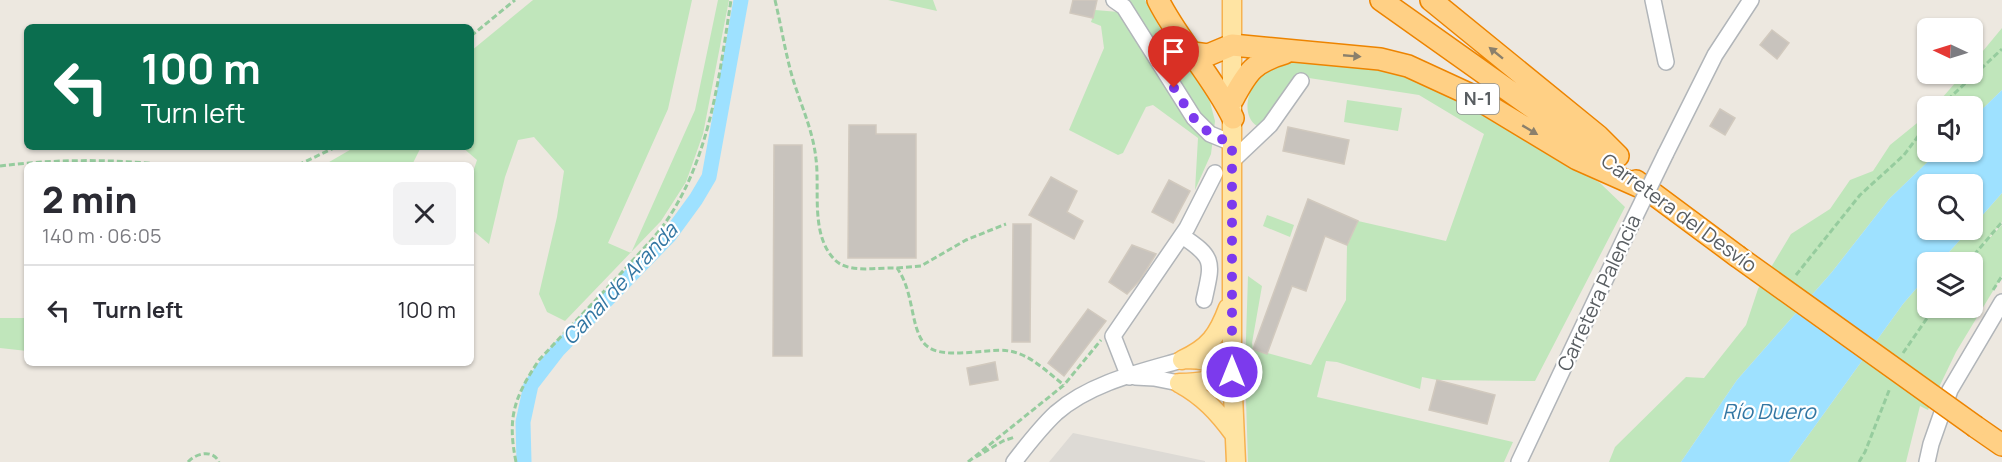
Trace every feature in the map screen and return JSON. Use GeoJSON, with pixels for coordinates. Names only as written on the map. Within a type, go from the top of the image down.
{"type":"FeatureCollection","features":[{"type":"Feature","properties":{"kind":"highway"},"geometry":{"type":"LineString","coordinates":[[1158,0],[1233,108]]}},
{"type":"Feature","properties":{"kind":"highway","name":"Carretera del Desvío"},"geometry":{"type":"LineString","coordinates":[[1381,0],[2002,445]]}},
{"type":"Feature","properties":{"kind":"highway","name":"N-1"},"geometry":{"type":"LineString","coordinates":[[1431,0],[1598,136],[1665,203]]}},
{"type":"Feature","properties":{"kind":"highway","name":"N-1"},"geometry":{"type":"LineString","coordinates":[[1193,53],[1209,55],[1232,45],[1380,58],[1408,66],[1470,94],[1577,159],[1647,190]]}},
{"type":"Feature","properties":{"kind":"highway"},"geometry":{"type":"LineString","coordinates":[[1233,108],[1245,76],[1262,60],[1294,51]]}},
{"type":"Feature","properties":{"kind":"main road"},"geometry":{"type":"LineString","coordinates":[[1232,0],[1232,372],[1236,462]]}},
{"type":"Feature","properties":{"kind":"main road"},"geometry":{"type":"LineString","coordinates":[[1182,360],[1199,352],[1221,329],[1232,298]]}},
{"type":"Feature","properties":{"kind":"main road"},"geometry":{"type":"LineString","coordinates":[[1182,360],[1203,359],[1218,363],[1232,372]]}},
{"type":"Feature","properties":{"kind":"main road"},"geometry":{"type":"LineString","coordinates":[[1179,383],[1204,382],[1232,372]]}},
{"type":"Feature","properties":{"kind":"main road"},"geometry":{"type":"LineString","coordinates":[[1179,383],[1195,391],[1210,404],[1234,434]]}},
{"type":"Feature","properties":{"kind":"street"},"geometry":{"type":"LineString","coordinates":[[1114,0],[1124,6],[1194,118],[1232,152],[1270,124],[1301,81]]}},
{"type":"Feature","properties":{"kind":"street"},"geometry":{"type":"LineString","coordinates":[[1653,0],[1666,62]]}},
{"type":"Feature","properties":{"kind":"street","name":"Carretera Palencia"},"geometry":{"type":"LineString","coordinates":[[1519,462],[1630,227],[1715,55],[1751,0]]}},
{"type":"Feature","properties":{"kind":"street"},"geometry":{"type":"LineString","coordinates":[[1129,377],[1113,336],[1182,236],[1201,204],[1215,173]]}},
{"type":"Feature","properties":{"kind":"street"},"geometry":{"type":"LineString","coordinates":[[1182,236],[1205,253],[1209,262],[1209,276],[1204,300]]}},
{"type":"Feature","properties":{"kind":"street"},"geometry":{"type":"LineString","coordinates":[[1928,462],[1931,444],[1950,390],[2002,302]]}},
{"type":"Feature","properties":{"kind":"street"},"geometry":{"type":"LineString","coordinates":[[1014,462],[1057,413],[1080,396],[1182,360]]}},
{"type":"Feature","properties":{"kind":"street"},"geometry":{"type":"LineString","coordinates":[[1129,377],[1154,378],[1179,383]]}},
{"type":"Feature","properties":{"kind":"path"},"geometry":{"type":"LineString","coordinates":[[474,34],[515,0]]}},
{"type":"Feature","properties":{"kind":"path"},"geometry":{"type":"LineString","coordinates":[[516,462],[513,411],[518,395],[528,377],[539,360],[653,238],[670,216],[693,172],[714,105],[732,0]]}},
{"type":"Feature","properties":{"kind":"path"},"geometry":{"type":"LineString","coordinates":[[775,0],[792,75],[813,140],[818,212],[822,233],[828,251],[837,262],[850,267],[921,266],[966,240],[1006,224]]}},
{"type":"Feature","properties":{"kind":"path"},"geometry":{"type":"LineString","coordinates":[[1952,96],[2002,48]]}},
{"type":"Feature","properties":{"kind":"path"},"geometry":{"type":"LineString","coordinates":[[1797,275],[1860,195],[1904,155],[1917,138]]}},
{"type":"Feature","properties":{"kind":"path"},"geometry":{"type":"LineString","coordinates":[[304,162],[330,150]]}},
{"type":"Feature","properties":{"kind":"path"},"geometry":{"type":"LineString","coordinates":[[77,162],[138,162]]}},
{"type":"Feature","properties":{"kind":"path"},"geometry":{"type":"LineString","coordinates":[[0,166],[24,165]]}},
{"type":"Feature","properties":{"kind":"path"},"geometry":{"type":"LineString","coordinates":[[1976,252],[2002,222]]}},
{"type":"Feature","properties":{"kind":"path"},"geometry":{"type":"LineString","coordinates":[[897,268],[908,288],[918,330],[924,342],[932,350],[956,353],[1010,351],[1033,361],[1064,385]]}},
{"type":"Feature","properties":{"kind":"path"},"geometry":{"type":"LineString","coordinates":[[969,462],[1004,441],[1016,437],[1032,439]]}},
{"type":"Feature","properties":{"kind":"path"},"geometry":{"type":"LineString","coordinates":[[188,462],[193,456],[209,454],[217,457],[219,462]]}},
{"type":"Feature","properties":{"kind":"shaded area"},"geometry":{"type":"Polygon","coordinates":[[[1073,433],[1205,461],[1205,462],[1049,462],[1073,433]]]}},
{"type":"Feature","properties":{"kind":"green space"},"geometry":{"type":"Polygon","coordinates":[[[533,0],[692,0],[668,109],[608,243],[630,253],[565,321],[547,312],[539,294],[557,217],[564,171],[534,137],[518,140],[505,177],[489,244],[474,232],[474,169],[477,160],[465,150],[474,150],[474,49],[533,0]]]}},
{"type":"Feature","properties":{"kind":"green space"},"geometry":{"type":"Polygon","coordinates":[[[718,0],[729,0],[703,134],[686,182],[661,221],[632,252],[695,110],[718,0]]]}},
{"type":"Feature","properties":{"kind":"green space"},"geometry":{"type":"Polygon","coordinates":[[[888,0],[933,0],[937,11],[888,0]]]}},
{"type":"Feature","properties":{"kind":"green space"},"geometry":{"type":"Polygon","coordinates":[[[1128,0],[1145,0],[1170,47],[1206,87],[1215,121],[1211,154],[1195,190],[1198,138],[1153,105],[1146,107],[1123,153],[1118,155],[1069,130],[1104,48],[1101,26],[1091,22],[1095,10],[1119,12],[1128,0]]]}},
{"type":"Feature","properties":{"kind":"green space"},"geometry":{"type":"Polygon","coordinates":[[[2002,28],[2002,90],[1983,108],[1983,96],[1944,96],[1954,84],[1983,84],[1983,51],[2002,28]]]}},
{"type":"Feature","properties":{"kind":"green space"},"geometry":{"type":"Polygon","coordinates":[[[1298,63],[1378,68],[1415,78],[1473,108],[1600,183],[1625,207],[1535,381],[1437,380],[1422,377],[1420,389],[1337,362],[1326,361],[1317,397],[1513,442],[1504,462],[1248,462],[1245,369],[1248,276],[1262,286],[1252,343],[1253,349],[1311,365],[1346,300],[1347,245],[1358,221],[1446,241],[1484,134],[1419,95],[1296,76],[1272,113],[1257,126],[1248,113],[1248,104],[1249,95],[1258,78],[1270,66],[1298,63]]]}},
{"type":"Feature","properties":{"kind":"green space"},"geometry":{"type":"Polygon","coordinates":[[[1347,100],[1402,108],[1398,131],[1344,122],[1347,100]]]}},
{"type":"Feature","properties":{"kind":"green space"},"geometry":{"type":"Polygon","coordinates":[[[1917,123],[1917,162],[1928,162],[1889,199],[1832,272],[1737,380],[1681,462],[1609,462],[1615,447],[1686,377],[1704,378],[1746,325],[1758,289],[1791,234],[1830,209],[1850,180],[1873,171],[1890,145],[1917,123]]]}},
{"type":"Feature","properties":{"kind":"green space"},"geometry":{"type":"Polygon","coordinates":[[[350,150],[420,150],[414,162],[329,162],[350,150]]]}},
{"type":"Feature","properties":{"kind":"green space"},"geometry":{"type":"Polygon","coordinates":[[[2002,193],[2002,222],[1979,249],[2002,225],[2002,276],[1983,307],[1983,252],[1949,252],[1960,240],[1983,240],[1983,215],[2002,193]]]}},
{"type":"Feature","properties":{"kind":"green space"},"geometry":{"type":"Polygon","coordinates":[[[1267,215],[1294,225],[1290,237],[1263,226],[1267,215]]]}},
{"type":"Feature","properties":{"kind":"green space"},"geometry":{"type":"Polygon","coordinates":[[[1917,288],[1917,318],[1977,318],[1956,352],[1928,410],[1920,406],[1906,462],[1789,462],[1917,288]]]}},
{"type":"Feature","properties":{"kind":"green space"},"geometry":{"type":"Polygon","coordinates":[[[0,318],[24,318],[24,351],[0,348],[0,318]]]}},
{"type":"Feature","properties":{"kind":"water","name":"Río Duero"},"geometry":{"type":"Polygon","coordinates":[[[2002,90],[2002,193],[1983,215],[1983,174],[1917,174],[1917,240],[1960,240],[1949,252],[1917,252],[1917,288],[1789,462],[1681,462],[1737,380],[1832,272],[1889,199],[1928,162],[1983,162],[1983,108],[2002,90]]]}},
{"type":"Feature","properties":{"kind":"building"},"geometry":{"type":"Polygon","coordinates":[[[1073,0],[1097,0],[1093,18],[1070,13],[1073,0]]]}},
{"type":"Feature","properties":{"kind":"building"},"geometry":{"type":"Polygon","coordinates":[[[1772,30],[1789,43],[1777,59],[1760,45],[1772,30]]]}},
{"type":"Feature","properties":{"kind":"building"},"geometry":{"type":"Polygon","coordinates":[[[1720,109],[1735,118],[1725,135],[1710,126],[1720,109]]]}},
{"type":"Feature","properties":{"kind":"building"},"geometry":{"type":"Polygon","coordinates":[[[849,125],[876,125],[876,134],[916,134],[916,258],[848,258],[849,125]]]}},
{"type":"Feature","properties":{"kind":"building"},"geometry":{"type":"Polygon","coordinates":[[[1288,127],[1349,140],[1344,164],[1283,151],[1288,127]]]}},
{"type":"Feature","properties":{"kind":"building"},"geometry":{"type":"Polygon","coordinates":[[[774,145],[802,145],[802,356],[773,356],[774,145]]]}},
{"type":"Feature","properties":{"kind":"building"},"geometry":{"type":"Polygon","coordinates":[[[1051,177],[1077,191],[1067,212],[1083,221],[1074,239],[1029,215],[1051,177]]]}},
{"type":"Feature","properties":{"kind":"building"},"geometry":{"type":"Polygon","coordinates":[[[1169,180],[1190,191],[1173,223],[1152,212],[1169,180]]]}},
{"type":"Feature","properties":{"kind":"building"},"geometry":{"type":"Polygon","coordinates":[[[1308,199],[1358,221],[1347,245],[1325,236],[1306,291],[1292,286],[1267,354],[1253,349],[1308,199]]]}},
{"type":"Feature","properties":{"kind":"building"},"geometry":{"type":"Polygon","coordinates":[[[1013,224],[1031,224],[1030,342],[1012,342],[1013,224]]]}},
{"type":"Feature","properties":{"kind":"building"},"geometry":{"type":"Polygon","coordinates":[[[1132,245],[1156,254],[1140,280],[1127,294],[1109,282],[1132,245]]]}},
{"type":"Feature","properties":{"kind":"building"},"geometry":{"type":"Polygon","coordinates":[[[1088,309],[1106,321],[1064,376],[1048,363],[1088,309]]]}},
{"type":"Feature","properties":{"kind":"building"},"geometry":{"type":"Polygon","coordinates":[[[995,362],[998,380],[970,385],[967,368],[995,362]]]}},
{"type":"Feature","properties":{"kind":"building"},"geometry":{"type":"Polygon","coordinates":[[[1437,380],[1495,395],[1487,424],[1429,410],[1437,380]]]}},
{"type":"Feature","properties":{"kind":"waterway","name":"Canal de Aranda"},"geometry":{"type":"LineString","coordinates":[[524,462],[523,422],[531,385],[558,350],[669,236],[709,177],[741,0]]}},
{"type":"Feature","properties":{"kind":"route"},"geometry":{"type":"LineString","coordinates":[[1174,88],[1203,129],[1218,139],[1232,143],[1232,372]]}}]}
